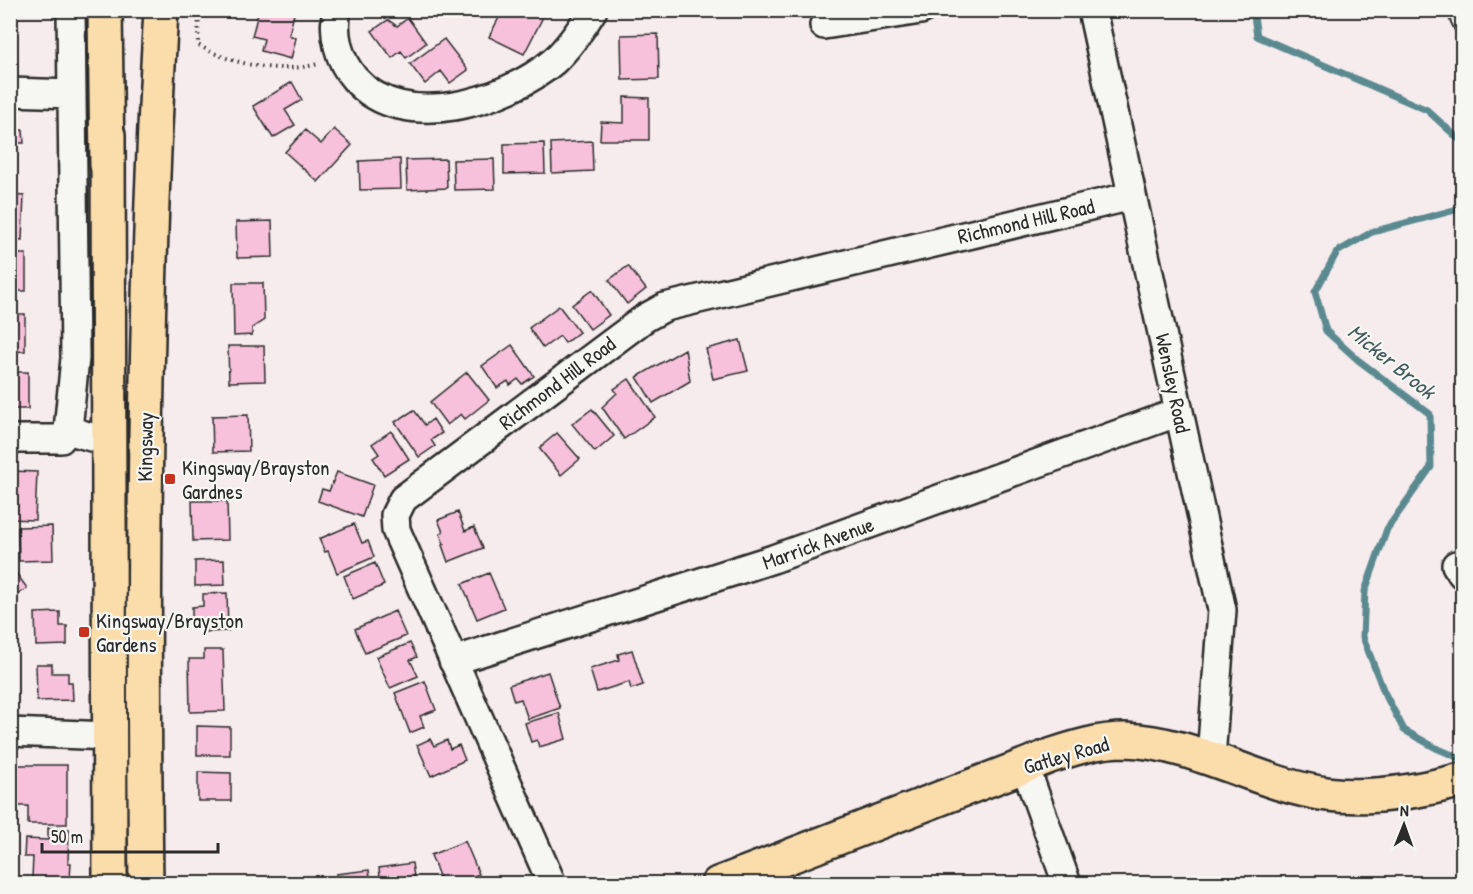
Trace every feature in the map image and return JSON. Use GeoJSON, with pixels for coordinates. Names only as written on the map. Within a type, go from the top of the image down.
{"type":"FeatureCollection","features":[{"type":"Feature","properties":{"kind":"main road"},"geometry":{"type":"LineString","coordinates":[[105,10],[107,165]]}},
{"type":"Feature","properties":{"kind":"main road","name":"Kingsway"},"geometry":{"type":"LineString","coordinates":[[110,884],[107,165],[112,10]]}},
{"type":"Feature","properties":{"kind":"main road","name":"Kingsway"},"geometry":{"type":"LineString","coordinates":[[146,884],[144,454],[151,176],[161,10]]}},
{"type":"Feature","properties":{"kind":"main road"},"geometry":{"type":"LineString","coordinates":[[151,176],[174,10]]}},
{"type":"Feature","properties":{"kind":"main road","name":"Gatley Road"},"geometry":{"type":"LineString","coordinates":[[718,884],[1025,766],[1089,744],[1124,740],[1156,743],[1211,758],[1298,788],[1328,794],[1400,792],[1462,780]]}},
{"type":"Feature","properties":{"kind":"street"},"geometry":{"type":"LineString","coordinates":[[10,439],[61,439],[68,430],[75,358],[71,10]]}},
{"type":"Feature","properties":{"kind":"street"},"geometry":{"type":"LineString","coordinates":[[337,10],[335,30],[342,57],[358,83],[393,105],[419,109],[453,105],[493,94],[532,77],[554,60],[569,44],[593,10]]}},
{"type":"Feature","properties":{"kind":"street"},"geometry":{"type":"LineString","coordinates":[[824,25],[921,10]]}},
{"type":"Feature","properties":{"kind":"street","name":"Wensley Road"},"geometry":{"type":"LineString","coordinates":[[1092,10],[1222,610],[1211,758]]}},
{"type":"Feature","properties":{"kind":"street"},"geometry":{"type":"LineString","coordinates":[[10,92],[72,94]]}},
{"type":"Feature","properties":{"kind":"street","name":"Richmond Hill Road"},"geometry":{"type":"LineString","coordinates":[[552,884],[396,531],[398,506],[411,491],[645,318],[681,302],[1132,196]]}},
{"type":"Feature","properties":{"kind":"street","name":"Marrick Avenue"},"geometry":{"type":"LineString","coordinates":[[453,662],[773,559],[1179,412]]}},
{"type":"Feature","properties":{"kind":"street","name":"Kingsway"},"geometry":{"type":"LineString","coordinates":[[68,430],[91,438],[108,437]]}},
{"type":"Feature","properties":{"kind":"street"},"geometry":{"type":"LineString","coordinates":[[10,732],[109,736]]}},
{"type":"Feature","properties":{"kind":"street"},"geometry":{"type":"LineString","coordinates":[[1025,766],[1065,877]]}},
{"type":"Feature","properties":{"kind":"lane"},"geometry":{"type":"LineString","coordinates":[[1454,10],[1462,27]]}},
{"type":"Feature","properties":{"kind":"path"},"geometry":{"type":"LineString","coordinates":[[199,10],[198,45],[213,54],[268,69],[313,65],[342,57]]}},
{"type":"Feature","properties":{"kind":"building"},"geometry":{"type":"Polygon","coordinates":[[[259,10],[295,10],[289,35],[296,38],[291,59],[261,51],[264,39],[252,36],[259,10]]]}},
{"type":"Feature","properties":{"kind":"building"},"geometry":{"type":"Polygon","coordinates":[[[503,10],[536,10],[544,15],[524,54],[489,37],[503,10]]]}},
{"type":"Feature","properties":{"kind":"building"},"geometry":{"type":"Polygon","coordinates":[[[408,18],[426,43],[406,58],[401,51],[392,58],[372,31],[388,20],[397,26],[408,18]]]}},
{"type":"Feature","properties":{"kind":"building"},"geometry":{"type":"Polygon","coordinates":[[[16,22],[17,81],[10,81],[10,23],[16,22]]]}},
{"type":"Feature","properties":{"kind":"building"},"geometry":{"type":"Polygon","coordinates":[[[658,34],[659,79],[622,80],[621,35],[658,34]]]}},
{"type":"Feature","properties":{"kind":"building"},"geometry":{"type":"Polygon","coordinates":[[[444,39],[468,70],[450,83],[441,71],[425,84],[410,64],[444,39]]]}},
{"type":"Feature","properties":{"kind":"building"},"geometry":{"type":"Polygon","coordinates":[[[292,82],[302,100],[285,110],[295,125],[273,138],[253,106],[292,82]]]}},
{"type":"Feature","properties":{"kind":"building"},"geometry":{"type":"Polygon","coordinates":[[[624,97],[649,98],[649,140],[600,140],[601,122],[624,123],[624,97]]]}},
{"type":"Feature","properties":{"kind":"building"},"geometry":{"type":"Polygon","coordinates":[[[334,129],[352,145],[318,182],[285,152],[305,130],[321,144],[334,129]]]}},
{"type":"Feature","properties":{"kind":"building"},"geometry":{"type":"Polygon","coordinates":[[[10,130],[23,130],[24,143],[16,143],[17,150],[10,151],[10,130]]]}},
{"type":"Feature","properties":{"kind":"building"},"geometry":{"type":"Polygon","coordinates":[[[592,141],[593,171],[552,173],[551,143],[592,141]]]}},
{"type":"Feature","properties":{"kind":"building"},"geometry":{"type":"Polygon","coordinates":[[[544,143],[545,173],[504,174],[504,144],[544,143]]]}},
{"type":"Feature","properties":{"kind":"building"},"geometry":{"type":"Polygon","coordinates":[[[400,159],[401,189],[360,190],[359,161],[400,159]]]}},
{"type":"Feature","properties":{"kind":"building"},"geometry":{"type":"Polygon","coordinates":[[[446,159],[447,188],[407,190],[406,160],[446,159]]]}},
{"type":"Feature","properties":{"kind":"building"},"geometry":{"type":"Polygon","coordinates":[[[494,159],[495,189],[454,190],[453,160],[494,159]]]}},
{"type":"Feature","properties":{"kind":"building"},"geometry":{"type":"Polygon","coordinates":[[[10,195],[24,196],[22,240],[10,239],[10,195]]]}},
{"type":"Feature","properties":{"kind":"building"},"geometry":{"type":"Polygon","coordinates":[[[272,221],[273,257],[237,258],[236,222],[272,221]]]}},
{"type":"Feature","properties":{"kind":"building"},"geometry":{"type":"Polygon","coordinates":[[[10,254],[26,254],[26,291],[10,291],[10,254]]]}},
{"type":"Feature","properties":{"kind":"building"},"geometry":{"type":"Polygon","coordinates":[[[628,266],[646,289],[627,304],[609,280],[628,266]]]}},
{"type":"Feature","properties":{"kind":"building"},"geometry":{"type":"Polygon","coordinates":[[[233,283],[263,283],[264,320],[252,328],[252,335],[234,336],[233,283]]]}},
{"type":"Feature","properties":{"kind":"building"},"geometry":{"type":"Polygon","coordinates":[[[592,290],[609,315],[590,329],[572,305],[592,290]]]}},
{"type":"Feature","properties":{"kind":"building"},"geometry":{"type":"Polygon","coordinates":[[[559,306],[579,332],[565,343],[560,336],[543,348],[529,328],[559,306]]]}},
{"type":"Feature","properties":{"kind":"building"},"geometry":{"type":"Polygon","coordinates":[[[10,314],[25,314],[25,351],[10,352],[10,314]]]}},
{"type":"Feature","properties":{"kind":"building"},"geometry":{"type":"Polygon","coordinates":[[[740,340],[748,371],[713,379],[706,349],[740,340]]]}},
{"type":"Feature","properties":{"kind":"building"},"geometry":{"type":"Polygon","coordinates":[[[512,345],[534,376],[522,384],[518,379],[510,385],[508,381],[497,388],[482,366],[512,345]]]}},
{"type":"Feature","properties":{"kind":"building"},"geometry":{"type":"Polygon","coordinates":[[[228,346],[264,346],[265,381],[229,382],[228,346]]]}},
{"type":"Feature","properties":{"kind":"building"},"geometry":{"type":"Polygon","coordinates":[[[685,349],[690,381],[653,403],[637,377],[685,349]]]}},
{"type":"Feature","properties":{"kind":"building"},"geometry":{"type":"Polygon","coordinates":[[[10,372],[28,372],[28,409],[10,409],[10,372]]]}},
{"type":"Feature","properties":{"kind":"building"},"geometry":{"type":"Polygon","coordinates":[[[467,372],[489,400],[465,419],[461,414],[447,425],[430,402],[467,372]]]}},
{"type":"Feature","properties":{"kind":"building"},"geometry":{"type":"Polygon","coordinates":[[[629,379],[655,417],[624,439],[602,407],[617,393],[614,389],[629,379]]]}},
{"type":"Feature","properties":{"kind":"building"},"geometry":{"type":"Polygon","coordinates":[[[592,409],[614,436],[595,452],[572,424],[592,409]]]}},
{"type":"Feature","properties":{"kind":"building"},"geometry":{"type":"Polygon","coordinates":[[[414,410],[425,425],[433,419],[442,433],[431,440],[435,446],[419,457],[395,422],[414,410]]]}},
{"type":"Feature","properties":{"kind":"building"},"geometry":{"type":"Polygon","coordinates":[[[248,415],[249,451],[213,452],[212,416],[248,415]]]}},
{"type":"Feature","properties":{"kind":"building"},"geometry":{"type":"Polygon","coordinates":[[[391,431],[409,459],[384,475],[373,458],[379,454],[372,444],[391,431]]]}},
{"type":"Feature","properties":{"kind":"building"},"geometry":{"type":"Polygon","coordinates":[[[557,433],[580,459],[561,475],[539,448],[557,433]]]}},
{"type":"Feature","properties":{"kind":"building"},"geometry":{"type":"Polygon","coordinates":[[[11,471],[37,472],[35,520],[10,519],[11,471]]]}},
{"type":"Feature","properties":{"kind":"building"},"geometry":{"type":"Polygon","coordinates":[[[337,472],[373,485],[362,517],[318,501],[322,489],[329,491],[337,472]]]}},
{"type":"Feature","properties":{"kind":"building"},"geometry":{"type":"Polygon","coordinates":[[[192,501],[227,501],[228,540],[193,541],[192,501]]]}},
{"type":"Feature","properties":{"kind":"building"},"geometry":{"type":"Polygon","coordinates":[[[458,512],[465,531],[474,527],[483,548],[448,562],[440,534],[443,532],[438,520],[458,512]]]}},
{"type":"Feature","properties":{"kind":"building"},"geometry":{"type":"Polygon","coordinates":[[[354,524],[362,543],[368,541],[374,557],[337,573],[328,551],[325,552],[319,539],[354,524]]]}},
{"type":"Feature","properties":{"kind":"building"},"geometry":{"type":"Polygon","coordinates":[[[52,526],[53,560],[19,561],[18,527],[52,526]]]}},
{"type":"Feature","properties":{"kind":"building"},"geometry":{"type":"Polygon","coordinates":[[[224,560],[225,585],[195,586],[195,561],[224,560]]]}},
{"type":"Feature","properties":{"kind":"building"},"geometry":{"type":"Polygon","coordinates":[[[375,563],[384,585],[353,599],[344,576],[375,563]]]}},
{"type":"Feature","properties":{"kind":"building"},"geometry":{"type":"Polygon","coordinates":[[[14,570],[27,588],[10,600],[10,573],[14,570]]]}},
{"type":"Feature","properties":{"kind":"building"},"geometry":{"type":"Polygon","coordinates":[[[489,573],[504,608],[477,619],[462,584],[489,573]]]}},
{"type":"Feature","properties":{"kind":"building"},"geometry":{"type":"Polygon","coordinates":[[[227,593],[228,631],[205,632],[205,625],[192,625],[192,607],[203,606],[203,594],[227,593]]]}},
{"type":"Feature","properties":{"kind":"building"},"geometry":{"type":"Polygon","coordinates":[[[395,611],[406,636],[365,653],[355,629],[395,611]]]}},
{"type":"Feature","properties":{"kind":"building"},"geometry":{"type":"Polygon","coordinates":[[[60,612],[60,626],[67,626],[67,645],[36,646],[35,613],[60,612]]]}},
{"type":"Feature","properties":{"kind":"building"},"geometry":{"type":"Polygon","coordinates":[[[410,643],[417,657],[410,660],[418,676],[390,688],[376,657],[410,643]]]}},
{"type":"Feature","properties":{"kind":"building"},"geometry":{"type":"Polygon","coordinates":[[[204,650],[223,650],[225,711],[190,712],[189,659],[204,659],[204,650]]]}},
{"type":"Feature","properties":{"kind":"building"},"geometry":{"type":"Polygon","coordinates":[[[632,650],[643,685],[631,689],[629,682],[597,692],[590,669],[619,660],[618,654],[632,650]]]}},
{"type":"Feature","properties":{"kind":"building"},"geometry":{"type":"Polygon","coordinates":[[[36,664],[52,664],[52,673],[68,673],[68,682],[72,682],[73,700],[37,701],[36,664]]]}},
{"type":"Feature","properties":{"kind":"building"},"geometry":{"type":"Polygon","coordinates":[[[548,672],[560,708],[528,719],[521,699],[514,701],[509,685],[548,672]]]}},
{"type":"Feature","properties":{"kind":"building"},"geometry":{"type":"Polygon","coordinates":[[[425,681],[436,710],[420,716],[424,727],[410,733],[395,693],[425,681]]]}},
{"type":"Feature","properties":{"kind":"building"},"geometry":{"type":"Polygon","coordinates":[[[559,713],[566,739],[539,747],[537,740],[531,742],[525,723],[559,713]]]}},
{"type":"Feature","properties":{"kind":"building"},"geometry":{"type":"Polygon","coordinates":[[[197,726],[230,727],[230,755],[197,755],[197,726]]]}},
{"type":"Feature","properties":{"kind":"building"},"geometry":{"type":"Polygon","coordinates":[[[430,739],[434,746],[447,740],[450,749],[459,745],[465,760],[431,776],[417,745],[430,739]]]}},
{"type":"Feature","properties":{"kind":"building"},"geometry":{"type":"Polygon","coordinates":[[[17,765],[67,765],[67,824],[28,824],[28,806],[17,806],[17,765]]]}},
{"type":"Feature","properties":{"kind":"building"},"geometry":{"type":"Polygon","coordinates":[[[198,772],[231,773],[231,801],[198,801],[198,772]]]}},
{"type":"Feature","properties":{"kind":"building"},"geometry":{"type":"Polygon","coordinates":[[[48,828],[69,829],[70,879],[32,878],[33,857],[24,857],[25,839],[48,840],[48,828]]]}},
{"type":"Feature","properties":{"kind":"building"},"geometry":{"type":"Polygon","coordinates":[[[465,841],[479,874],[455,884],[442,884],[431,855],[465,841]]]}},
{"type":"Feature","properties":{"kind":"building"},"geometry":{"type":"Polygon","coordinates":[[[412,863],[415,884],[381,884],[379,868],[412,863]]]}},
{"type":"Feature","properties":{"kind":"building"},"geometry":{"type":"Polygon","coordinates":[[[369,870],[371,884],[337,884],[336,874],[369,870]]]}},
{"type":"Feature","properties":{"kind":"building"},"geometry":{"type":"Polygon","coordinates":[[[321,877],[322,884],[288,884],[288,882],[321,877]]]}},
{"type":"Feature","properties":{"kind":"waterway","name":"Micker Brook"},"geometry":{"type":"LineString","coordinates":[[1253,10],[1257,36],[1427,110],[1462,142]]}},
{"type":"Feature","properties":{"kind":"waterway","name":"Micker Brook"},"geometry":{"type":"LineString","coordinates":[[1462,208],[1372,232],[1337,252],[1315,292],[1326,331],[1358,360],[1430,414],[1431,467],[1387,529],[1365,591],[1363,637],[1384,692],[1404,730],[1462,759]]}},
{"type":"Feature","properties":{"kind":"place","name":"Kingsway/Brayston Gardnes"},"geometry":{"type":"Point","coordinates":[170,479]}},
{"type":"Feature","properties":{"kind":"place","name":"Kingsway/Brayston Gardens"},"geometry":{"type":"Point","coordinates":[84,632]}}]}
